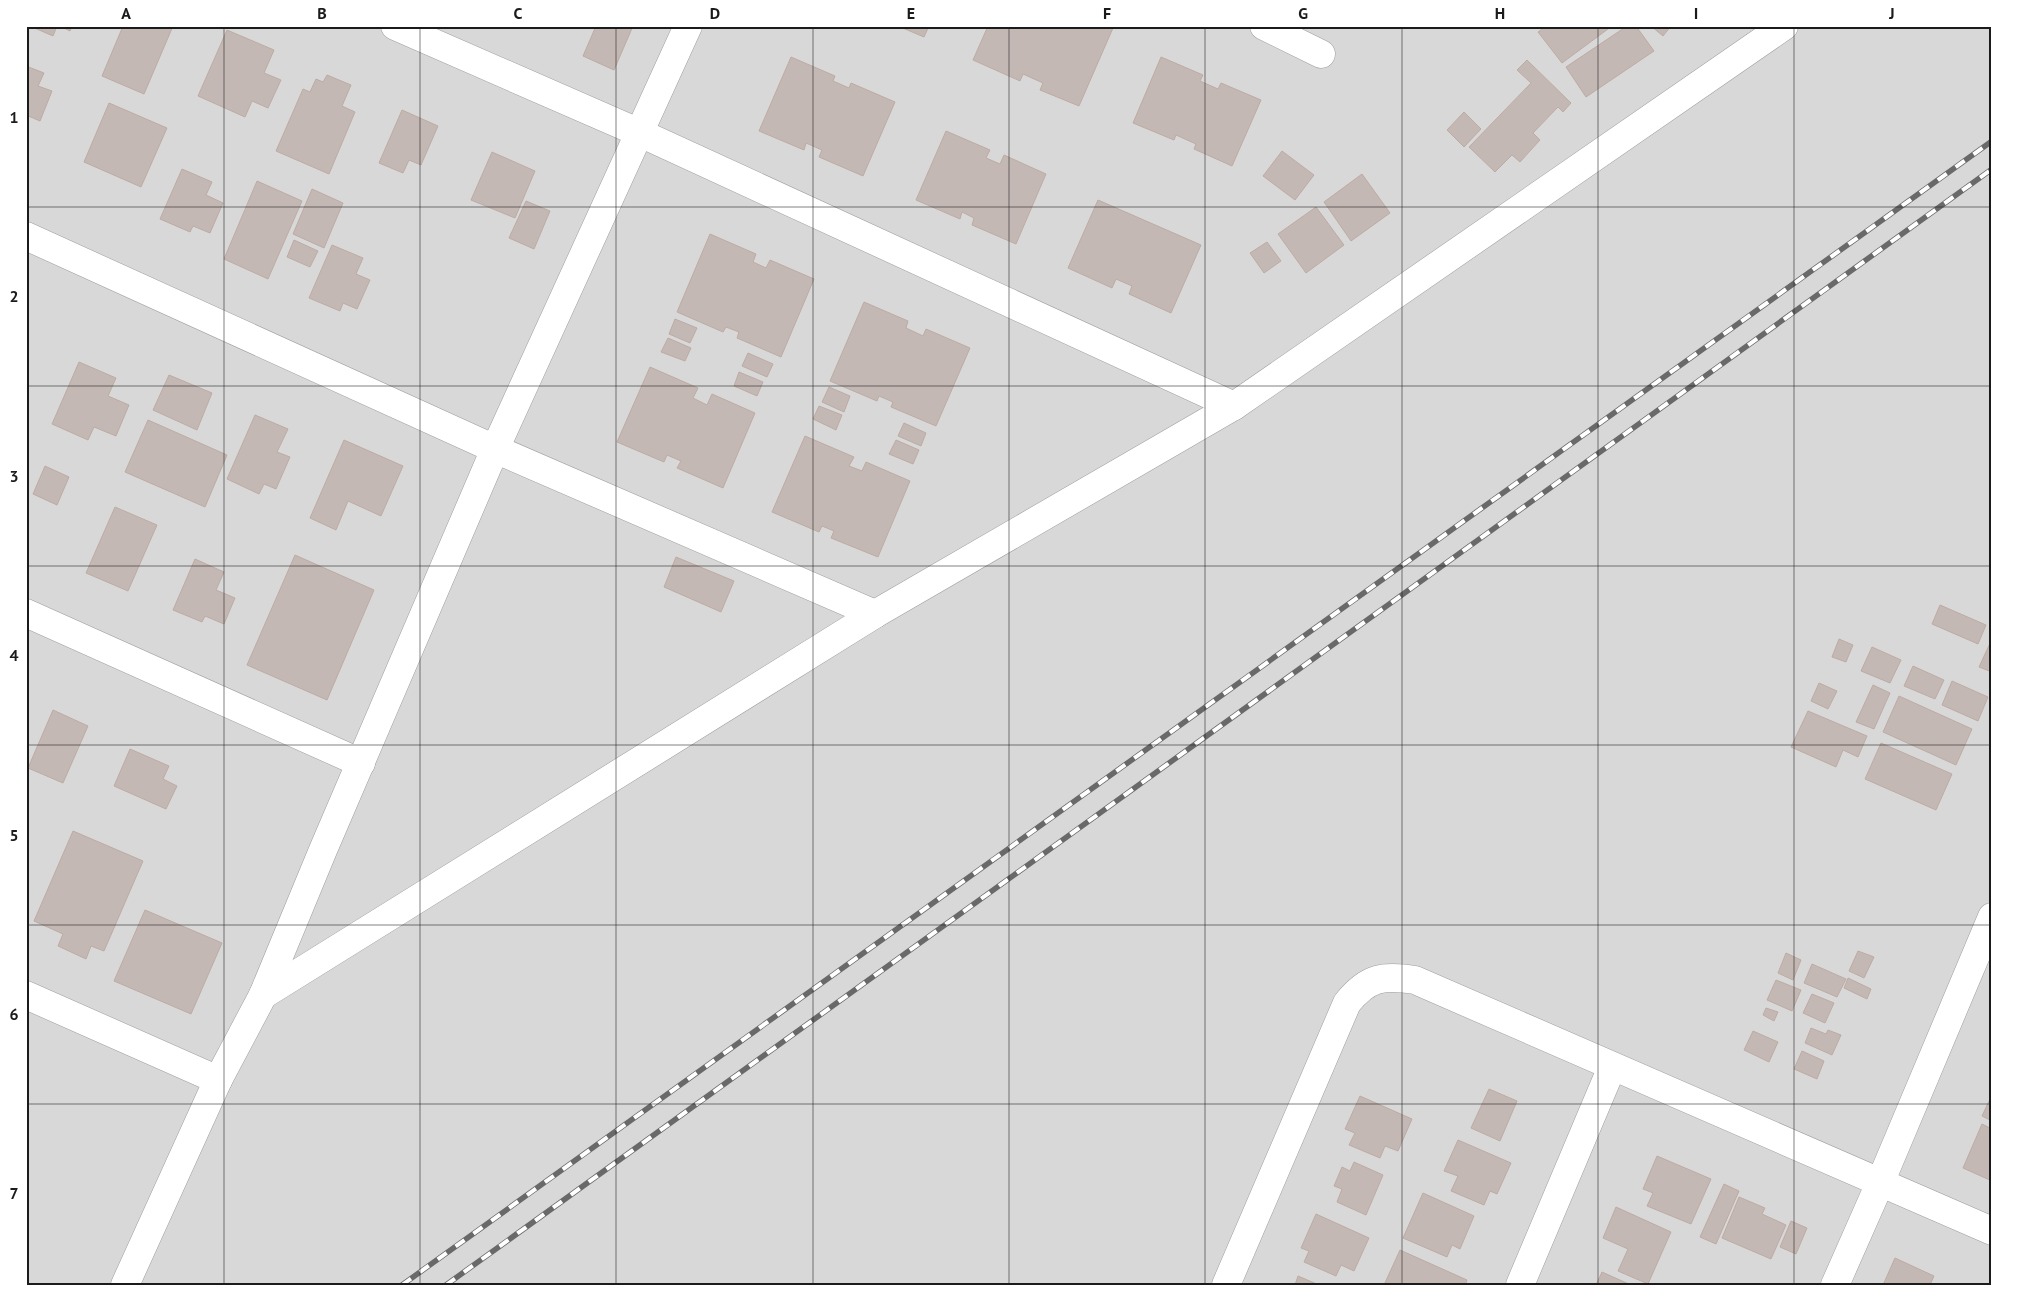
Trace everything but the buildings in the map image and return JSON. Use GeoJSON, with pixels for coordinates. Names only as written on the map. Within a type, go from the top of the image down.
{"type":"FeatureCollection","features":[{"type":"Feature","properties":{"kind":"street"},"geometry":{"type":"LineString","coordinates":[[395,26],[640,133],[1234,406]]}},
{"type":"Feature","properties":{"kind":"street"},"geometry":{"type":"LineString","coordinates":[[125,1285],[218,1080],[263,995],[495,449],[688,26]]}},
{"type":"Feature","properties":{"kind":"street"},"geometry":{"type":"LineString","coordinates":[[1264,26],[1321,54]]}},
{"type":"Feature","properties":{"kind":"street"},"geometry":{"type":"LineString","coordinates":[[263,995],[875,614],[1234,406],[1784,26]]}},
{"type":"Feature","properties":{"kind":"street"},"geometry":{"type":"LineString","coordinates":[[26,236],[495,449],[875,614]]}},
{"type":"Feature","properties":{"kind":"street"},"geometry":{"type":"LineString","coordinates":[[26,613],[361,763]]}},
{"type":"Feature","properties":{"kind":"street"},"geometry":{"type":"LineString","coordinates":[[1835,1285],[1992,917]]}},
{"type":"Feature","properties":{"kind":"street"},"geometry":{"type":"LineString","coordinates":[[1226,1285],[1348,1003],[1358,989],[1375,979],[1395,977],[1415,980],[1992,1231]]}},
{"type":"Feature","properties":{"kind":"street"},"geometry":{"type":"LineString","coordinates":[[26,996],[218,1080]]}},
{"type":"Feature","properties":{"kind":"street"},"geometry":{"type":"LineString","coordinates":[[1520,1285],[1612,1066]]}},
{"type":"Feature","properties":{"kind":"shaded area"},"geometry":{"type":"Polygon","coordinates":[[[26,26],[1992,26],[1992,1285],[26,1285],[26,26]]]}},
{"type":"Feature","properties":{"kind":"railway"},"geometry":{"type":"LineString","coordinates":[[402,1285],[1992,141]]}},
{"type":"Feature","properties":{"kind":"railway"},"geometry":{"type":"LineString","coordinates":[[446,1285],[1992,169]]}}]}
